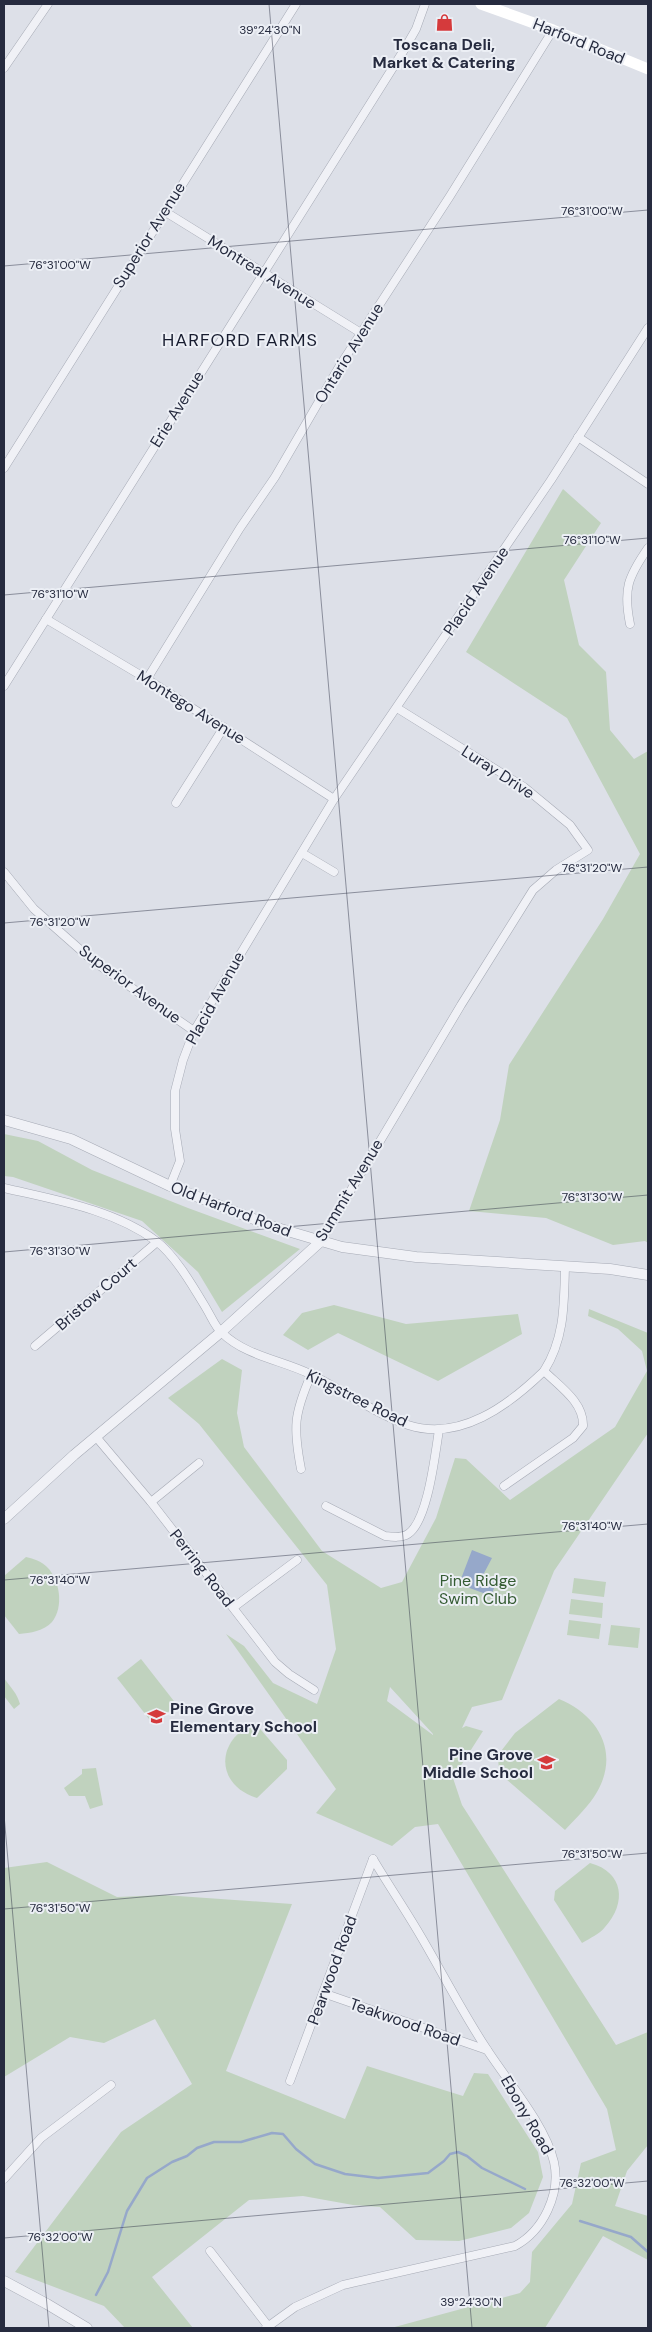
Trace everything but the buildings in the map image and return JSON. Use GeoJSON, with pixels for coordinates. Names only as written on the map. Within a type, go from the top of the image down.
{"type":"FeatureCollection","features":[{"type":"Feature","properties":{"kind":"main road","name":"Harford Road"},"geometry":{"type":"LineString","coordinates":[[481,4],[554,30],[648,69]]}},
{"type":"Feature","properties":{"kind":"street"},"geometry":{"type":"LineString","coordinates":[[4,68],[48,4]]}},
{"type":"Feature","properties":{"kind":"street","name":"Superior Avenue"},"geometry":{"type":"LineString","coordinates":[[4,468],[296,4]]}},
{"type":"Feature","properties":{"kind":"street","name":"Erie Avenue"},"geometry":{"type":"LineString","coordinates":[[4,686],[416,30],[425,4]]}},
{"type":"Feature","properties":{"kind":"street","name":"Ontario Avenue"},"geometry":{"type":"LineString","coordinates":[[147,679],[240,528],[275,477],[361,333],[554,30]]}},
{"type":"Feature","properties":{"kind":"street","name":"Montreal Avenue"},"geometry":{"type":"LineString","coordinates":[[164,211],[361,333]]}},
{"type":"Feature","properties":{"kind":"street","name":"Placid Avenue"},"geometry":{"type":"LineString","coordinates":[[170,1186],[180,1161],[175,1128],[175,1092],[183,1060],[194,1031],[334,799],[551,480],[648,328]]}},
{"type":"Feature","properties":{"kind":"street"},"geometry":{"type":"LineString","coordinates":[[578,437],[648,484]]}},
{"type":"Feature","properties":{"kind":"street"},"geometry":{"type":"LineString","coordinates":[[630,624],[627,610],[629,580],[633,570],[648,548]]}},
{"type":"Feature","properties":{"kind":"street","name":"Montego Avenue"},"geometry":{"type":"LineString","coordinates":[[46,618],[147,679],[334,799]]}},
{"type":"Feature","properties":{"kind":"street","name":"Luray Drive"},"geometry":{"type":"LineString","coordinates":[[397,708],[524,786],[570,825],[588,850]]}},
{"type":"Feature","properties":{"kind":"street"},"geometry":{"type":"LineString","coordinates":[[176,804],[224,728]]}},
{"type":"Feature","properties":{"kind":"street","name":"Summit Avenue"},"geometry":{"type":"LineString","coordinates":[[4,1519],[74,1456],[221,1332],[320,1242],[461,1005],[533,890],[556,870],[588,850]]}},
{"type":"Feature","properties":{"kind":"street"},"geometry":{"type":"LineString","coordinates":[[302,853],[334,872]]}},
{"type":"Feature","properties":{"kind":"street","name":"Superior Avenue"},"geometry":{"type":"LineString","coordinates":[[4,872],[34,909],[93,960],[194,1031]]}},
{"type":"Feature","properties":{"kind":"street","name":"Old Harford Road"},"geometry":{"type":"LineString","coordinates":[[4,1120],[85,1144],[170,1186],[274,1227],[320,1242],[359,1250],[393,1254],[565,1266],[648,1275]]}},
{"type":"Feature","properties":{"kind":"street"},"geometry":{"type":"LineString","coordinates":[[4,1188],[94,1211],[128,1225],[157,1242],[197,1292],[221,1332]]}},
{"type":"Feature","properties":{"kind":"street","name":"Bristow Court"},"geometry":{"type":"LineString","coordinates":[[35,1346],[157,1242]]}},
{"type":"Feature","properties":{"kind":"street","name":"Kingstree Road"},"geometry":{"type":"LineString","coordinates":[[221,1332],[250,1352],[311,1374],[406,1424],[424,1429],[439,1430],[473,1421],[494,1410],[520,1394],[544,1371],[551,1360],[560,1336],[565,1266]]}},
{"type":"Feature","properties":{"kind":"street"},"geometry":{"type":"LineString","coordinates":[[504,1486],[574,1438],[583,1426],[582,1413],[578,1405],[544,1371]]}},
{"type":"Feature","properties":{"kind":"street"},"geometry":{"type":"LineString","coordinates":[[301,1470],[295,1439],[295,1422],[298,1406],[311,1374]]}},
{"type":"Feature","properties":{"kind":"street"},"geometry":{"type":"LineString","coordinates":[[326,1506],[385,1536],[396,1537],[407,1534],[416,1527],[427,1496],[439,1430]]}},
{"type":"Feature","properties":{"kind":"street","name":"Perring Road"},"geometry":{"type":"LineString","coordinates":[[97,1438],[151,1502],[275,1662],[289,1674],[314,1690]]}},
{"type":"Feature","properties":{"kind":"street"},"geometry":{"type":"LineString","coordinates":[[151,1502],[199,1463]]}},
{"type":"Feature","properties":{"kind":"street"},"geometry":{"type":"LineString","coordinates":[[234,1607],[297,1560]]}},
{"type":"Feature","properties":{"kind":"street","name":"Pearwood Road"},"geometry":{"type":"LineString","coordinates":[[290,2080],[372,1859]]}},
{"type":"Feature","properties":{"kind":"street","name":"Ebony Road"},"geometry":{"type":"LineString","coordinates":[[267,2327],[295,2307],[343,2285],[509,2248],[526,2240],[532,2234],[551,2203],[555,2184],[554,2162],[545,2138],[487,2050],[422,1939],[372,1859]]}},
{"type":"Feature","properties":{"kind":"street","name":"Teakwood Road"},"geometry":{"type":"LineString","coordinates":[[323,1993],[487,2050]]}},
{"type":"Feature","properties":{"kind":"street"},"geometry":{"type":"LineString","coordinates":[[4,2179],[41,2138],[111,2085]]}},
{"type":"Feature","properties":{"kind":"street"},"geometry":{"type":"LineString","coordinates":[[210,2251],[267,2327]]}},
{"type":"Feature","properties":{"kind":"street"},"geometry":{"type":"LineString","coordinates":[[4,2281],[55,2308],[87,2328]]}},
{"type":"Feature","properties":{"kind":"green space"},"geometry":{"type":"Polygon","coordinates":[[[563,489],[601,523],[564,580],[579,645],[606,672],[610,730],[634,759],[648,751],[648,1243],[645,1241],[613,1245],[546,1218],[469,1211],[500,1120],[509,1065],[603,919],[640,854],[567,718],[466,652],[563,489]]]}},
{"type":"Feature","properties":{"kind":"green space"},"geometry":{"type":"Polygon","coordinates":[[[4,1134],[38,1141],[92,1170],[300,1249],[222,1312],[198,1272],[142,1221],[13,1177],[4,1176],[4,1134]]]}},
{"type":"Feature","properties":{"kind":"green space"},"geometry":{"type":"Polygon","coordinates":[[[334,1305],[406,1324],[518,1314],[522,1334],[438,1381],[338,1333],[308,1350],[283,1335],[302,1313],[334,1305]]]}},
{"type":"Feature","properties":{"kind":"green space","name":"Pine Ridge Swim Club"},"geometry":{"type":"Polygon","coordinates":[[[589,1309],[648,1333],[648,1433],[554,1571],[502,1700],[472,1707],[462,1728],[466,1726],[483,1731],[453,1778],[462,1805],[616,2045],[648,2032],[648,2145],[627,2171],[615,2206],[648,2216],[648,2260],[603,2236],[545,2328],[391,2328],[520,2293],[530,2282],[532,2252],[572,2204],[581,2163],[616,2150],[607,2109],[438,1824],[415,1827],[392,1846],[316,1813],[336,1789],[226,1634],[244,1646],[273,1683],[317,1704],[336,1649],[327,1585],[199,1424],[168,1398],[222,1359],[242,1370],[237,1413],[244,1447],[322,1551],[381,1588],[402,1582],[436,1518],[455,1458],[466,1459],[510,1500],[615,1427],[647,1371],[642,1351],[618,1329],[588,1316],[589,1309]],[[390,1687],[387,1701],[433,1734],[390,1687]]]}},
{"type":"Feature","properties":{"kind":"green space"},"geometry":{"type":"Polygon","coordinates":[[[26,1557],[42,1563],[51,1572],[57,1586],[59,1601],[56,1616],[49,1625],[37,1631],[19,1634],[4,1615],[4,1576],[26,1557]]]}},
{"type":"Feature","properties":{"kind":"green space"},"geometry":{"type":"Polygon","coordinates":[[[574,1578],[606,1582],[604,1597],[572,1593],[574,1578]]]}},
{"type":"Feature","properties":{"kind":"green space"},"geometry":{"type":"Polygon","coordinates":[[[571,1599],[603,1603],[602,1618],[569,1614],[571,1599]]]}},
{"type":"Feature","properties":{"kind":"green space"},"geometry":{"type":"Polygon","coordinates":[[[569,1620],[601,1624],[599,1639],[567,1635],[569,1620]]]}},
{"type":"Feature","properties":{"kind":"green space"},"geometry":{"type":"Polygon","coordinates":[[[611,1625],[640,1628],[638,1648],[608,1645],[611,1625]]]}},
{"type":"Feature","properties":{"kind":"green space"},"geometry":{"type":"Polygon","coordinates":[[[141,1659],[177,1705],[153,1724],[117,1678],[141,1659]]]}},
{"type":"Feature","properties":{"kind":"green space"},"geometry":{"type":"Polygon","coordinates":[[[4,1678],[19,1700],[20,1704],[14,1709],[4,1696],[4,1678]]]}},
{"type":"Feature","properties":{"kind":"green space"},"geometry":{"type":"Polygon","coordinates":[[[559,1699],[573,1706],[594,1725],[601,1736],[605,1749],[606,1763],[604,1777],[594,1797],[565,1830],[499,1773],[498,1755],[515,1733],[559,1699]]]}},
{"type":"Feature","properties":{"kind":"green space"},"geometry":{"type":"Polygon","coordinates":[[[255,1723],[287,1760],[287,1769],[257,1798],[243,1792],[233,1783],[227,1773],[225,1762],[227,1751],[233,1740],[242,1731],[255,1723]]]}},
{"type":"Feature","properties":{"kind":"green space"},"geometry":{"type":"Polygon","coordinates":[[[96,1768],[103,1805],[90,1809],[85,1796],[69,1796],[64,1788],[82,1774],[82,1769],[96,1768]]]}},
{"type":"Feature","properties":{"kind":"green space"},"geometry":{"type":"Polygon","coordinates":[[[47,1862],[117,1897],[164,1895],[292,1904],[226,2071],[345,2119],[367,2066],[463,2096],[474,2073],[488,2074],[538,2152],[543,2177],[529,2213],[511,2228],[459,2241],[416,2240],[380,2207],[353,2205],[303,2196],[249,2200],[152,2277],[193,2328],[125,2328],[104,2306],[15,2272],[121,2132],[192,2084],[155,2019],[104,2043],[70,2037],[4,2077],[4,1868],[47,1862]]]}},
{"type":"Feature","properties":{"kind":"green space"},"geometry":{"type":"Polygon","coordinates":[[[590,1863],[610,1873],[618,1889],[619,1899],[612,1918],[605,1927],[598,1934],[582,1943],[554,1900],[555,1891],[590,1863]]]}},
{"type":"Feature","properties":{"kind":"water"},"geometry":{"type":"Polygon","coordinates":[[[472,1550],[492,1558],[482,1577],[496,1583],[491,1596],[459,1584],[472,1550]]]}},
{"type":"Feature","properties":{"kind":"waterway"},"geometry":{"type":"LineString","coordinates":[[96,2295],[108,2272],[127,2211],[147,2178],[172,2162],[187,2156],[197,2148],[214,2142],[241,2142],[272,2133],[283,2134],[296,2149],[315,2164],[345,2174],[378,2178],[428,2173],[450,2154],[458,2152],[467,2156],[482,2168],[525,2189]]}},
{"type":"Feature","properties":{"kind":"waterway"},"geometry":{"type":"LineString","coordinates":[[580,2221],[631,2237],[648,2252]]}},
{"type":"Feature","properties":{"kind":"place","name":"Toscana Deli, Market & Catering"},"geometry":{"type":"Point","coordinates":[444,23]}},
{"type":"Feature","properties":{"kind":"place","name":"Pine Grove Elementary School"},"geometry":{"type":"Point","coordinates":[156,1717]}},
{"type":"Feature","properties":{"kind":"place","name":"Pine Grove Middle School"},"geometry":{"type":"Point","coordinates":[547,1763]}},
{"type":"Feature","properties":{"kind":"district","name":"HARFORD FARMS"},"geometry":{"type":"Point","coordinates":[240,340]}}]}
